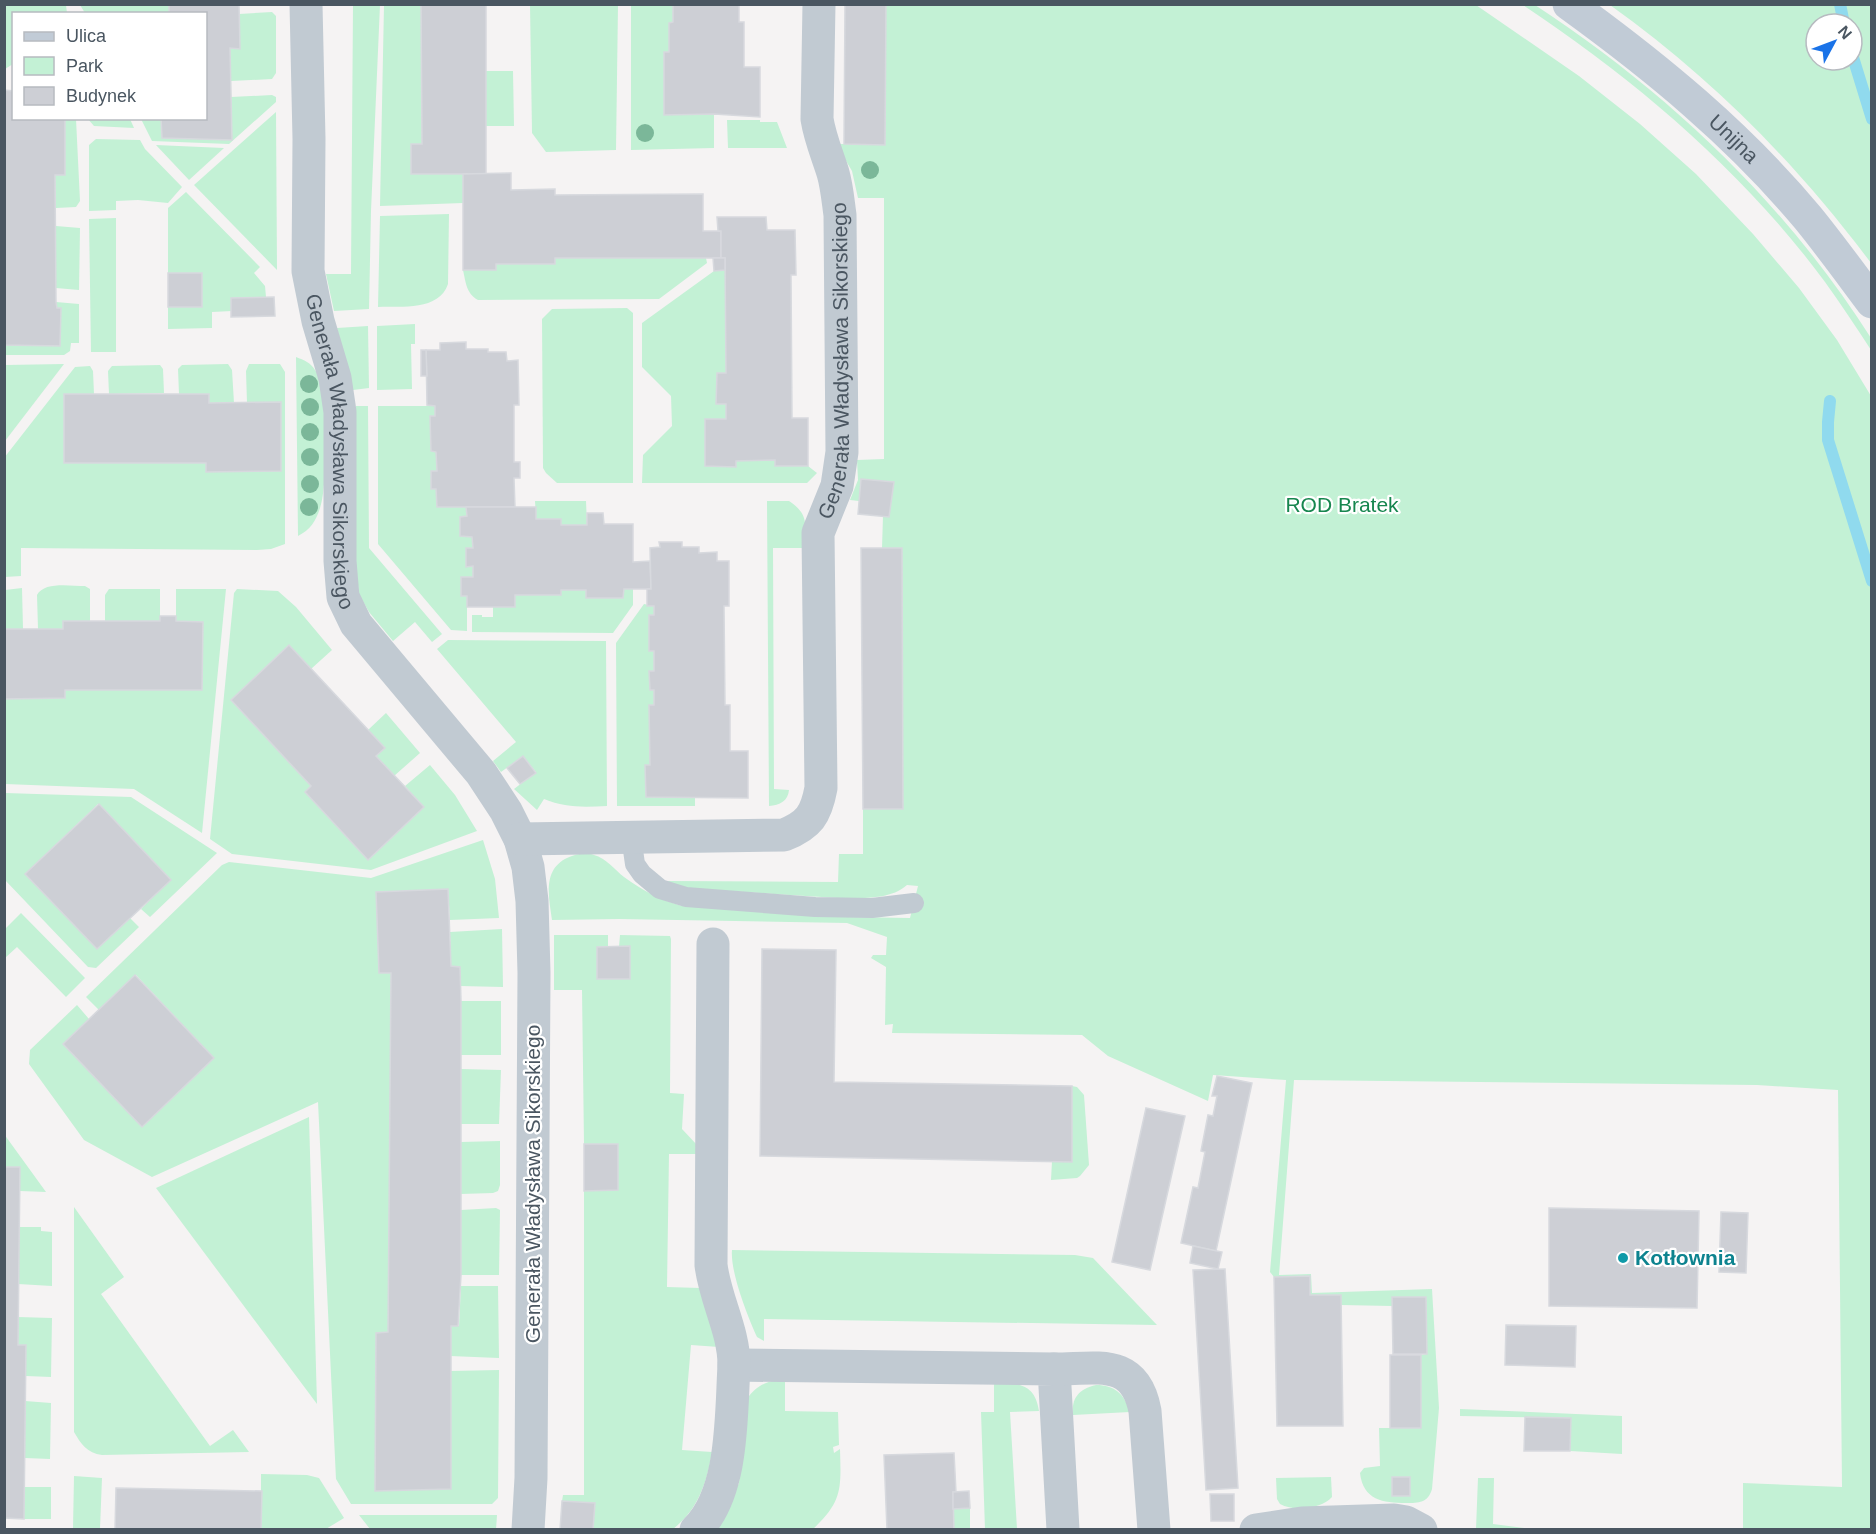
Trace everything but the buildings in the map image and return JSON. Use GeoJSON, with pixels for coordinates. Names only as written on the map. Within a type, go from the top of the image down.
{"type":"FeatureCollection","features":[{"type":"Feature","properties":{"kind":"street","name":"Generała Władysława Sikorskiego"},"geometry":{"type":"LineString","coordinates":[[306,4],[309,139],[308,271],[318,321],[335,378],[340,412],[340,561],[343,597],[356,624],[439,720],[491,786],[520,839],[530,883],[534,973],[532,1455],[528,1530]]}},
{"type":"Feature","properties":{"kind":"street","name":"Generała Władysława Sikorskiego"},"geometry":{"type":"LineString","coordinates":[[520,839],[784,835],[806,823],[814,814],[821,788],[818,533],[837,486],[842,452],[840,215],[838,192],[822,144],[817,119],[819,4]]}},
{"type":"Feature","properties":{"kind":"street","name":"Unijna"},"geometry":{"type":"LineString","coordinates":[[1569,4],[1683,91],[1733,138],[1808,218],[1872,302]]}},
{"type":"Feature","properties":{"kind":"street"},"geometry":{"type":"LineString","coordinates":[[696,1530],[716,1502],[726,1473],[734,1365],[734,1350],[713,1283],[711,1265],[713,944]]}},
{"type":"Feature","properties":{"kind":"street"},"geometry":{"type":"LineString","coordinates":[[734,1365],[1115,1370],[1126,1374],[1135,1382],[1142,1396],[1145,1411],[1154,1530]]}},
{"type":"Feature","properties":{"kind":"street"},"geometry":{"type":"LineString","coordinates":[[1054,1369],[1063,1530]]}},
{"type":"Feature","properties":{"kind":"street"},"geometry":{"type":"LineString","coordinates":[[1256,1530],[1302,1523],[1394,1520],[1406,1522],[1421,1530]]}},
{"type":"Feature","properties":{"kind":"lane"},"geometry":{"type":"LineString","coordinates":[[630,836],[635,864],[642,874],[660,889],[686,897],[826,907],[872,908],[914,903]]}},
{"type":"Feature","properties":{"kind":"green space"},"geometry":{"type":"Polygon","coordinates":[[[4,5],[66,5],[67,12],[12,12],[12,65],[5,69],[4,5]]]}},
{"type":"Feature","properties":{"kind":"green space"},"geometry":{"type":"Polygon","coordinates":[[[80,5],[169,5],[169,12],[84,12],[80,5]]]}},
{"type":"Feature","properties":{"kind":"green space"},"geometry":{"type":"Polygon","coordinates":[[[353,5],[380,5],[369,309],[334,311],[326,274],[351,274],[353,5]]]}},
{"type":"Feature","properties":{"kind":"green space"},"geometry":{"type":"Polygon","coordinates":[[[384,5],[421,5],[422,144],[463,174],[463,203],[380,206],[384,5]]]}},
{"type":"Feature","properties":{"kind":"green space"},"geometry":{"type":"Polygon","coordinates":[[[530,5],[618,5],[616,150],[546,152],[532,133],[530,5]]]}},
{"type":"Feature","properties":{"kind":"green space"},"geometry":{"type":"Polygon","coordinates":[[[631,5],[673,5],[673,22],[669,23],[664,115],[714,114],[714,148],[631,150],[631,5]]]}},
{"type":"Feature","properties":{"kind":"green space","name":"ROD Bratek"},"geometry":{"type":"Polygon","coordinates":[[[886,5],[1476,5],[1579,76],[1640,124],[1696,174],[1753,234],[1799,288],[1837,340],[1871,396],[1871,1529],[1743,1529],[1743,1483],[1842,1487],[1838,1090],[1757,1085],[1294,1080],[1279,1275],[1311,1274],[1312,1293],[1432,1289],[1439,1408],[1432,1489],[1425,1500],[1419,1502],[1382,1501],[1365,1489],[1360,1473],[1364,1468],[1380,1466],[1379,1428],[1421,1428],[1421,1355],[1427,1354],[1426,1297],[1393,1297],[1392,1306],[1341,1305],[1341,1295],[1310,1295],[1274,1277],[1270,1272],[1286,1080],[1213,1075],[1208,1101],[1108,1056],[1082,1035],[892,1033],[893,1024],[885,1025],[886,967],[871,958],[873,955],[886,955],[887,937],[847,923],[552,920],[550,877],[559,863],[567,858],[584,854],[591,854],[602,859],[638,887],[682,906],[850,917],[910,918],[918,886],[907,885],[889,895],[854,899],[680,888],[667,881],[838,882],[839,854],[863,854],[863,809],[903,809],[902,548],[882,548],[883,516],[889,517],[893,482],[861,479],[859,501],[850,500],[858,480],[857,460],[884,459],[884,198],[858,198],[852,171],[836,144],[885,144],[886,5]]]}},
{"type":"Feature","properties":{"kind":"green space"},"geometry":{"type":"Polygon","coordinates":[[[1523,5],[1535,5],[1632,75],[1721,154],[1801,242],[1838,289],[1871,338],[1871,350],[1831,290],[1793,242],[1724,166],[1686,130],[1606,64],[1523,5]]]}},
{"type":"Feature","properties":{"kind":"green space"},"geometry":{"type":"Polygon","coordinates":[[[1610,5],[1871,5],[1871,263],[1813,191],[1782,157],[1718,92],[1610,5]]]}},
{"type":"Feature","properties":{"kind":"green space"},"geometry":{"type":"Polygon","coordinates":[[[272,12],[276,16],[276,73],[272,79],[231,81],[230,48],[239,49],[239,14],[272,12]]]}},
{"type":"Feature","properties":{"kind":"green space"},"geometry":{"type":"Polygon","coordinates":[[[486,71],[513,71],[514,126],[486,126],[486,71]]]}},
{"type":"Feature","properties":{"kind":"green space"},"geometry":{"type":"Polygon","coordinates":[[[272,95],[276,97],[276,102],[229,144],[152,141],[142,120],[161,120],[162,138],[232,140],[231,97],[272,95]]]}},
{"type":"Feature","properties":{"kind":"green space"},"geometry":{"type":"Polygon","coordinates":[[[276,112],[277,270],[194,185],[276,112]]]}},
{"type":"Feature","properties":{"kind":"green space"},"geometry":{"type":"Polygon","coordinates":[[[65,120],[76,120],[80,201],[76,207],[56,208],[55,175],[65,175],[65,120]]]}},
{"type":"Feature","properties":{"kind":"green space"},"geometry":{"type":"Polygon","coordinates":[[[89,120],[130,120],[134,128],[94,126],[89,120]]]}},
{"type":"Feature","properties":{"kind":"green space"},"geometry":{"type":"Polygon","coordinates":[[[727,120],[777,122],[787,148],[728,148],[727,120]]]}},
{"type":"Feature","properties":{"kind":"green space"},"geometry":{"type":"Polygon","coordinates":[[[96,139],[140,140],[145,149],[182,187],[168,203],[138,200],[116,201],[116,210],[89,211],[89,145],[96,139]]]}},
{"type":"Feature","properties":{"kind":"green space"},"geometry":{"type":"Polygon","coordinates":[[[156,145],[224,148],[189,180],[156,145]]]}},
{"type":"Feature","properties":{"kind":"green space"},"geometry":{"type":"Polygon","coordinates":[[[186,192],[260,267],[254,273],[265,286],[266,297],[232,298],[232,311],[212,312],[212,328],[168,329],[168,307],[201,307],[201,273],[168,273],[168,208],[186,192]]]}},
{"type":"Feature","properties":{"kind":"green space"},"geometry":{"type":"Polygon","coordinates":[[[449,214],[448,284],[443,293],[437,299],[419,305],[378,307],[380,216],[449,214]]]}},
{"type":"Feature","properties":{"kind":"green space"},"geometry":{"type":"Polygon","coordinates":[[[116,218],[116,352],[91,352],[89,219],[116,218]]]}},
{"type":"Feature","properties":{"kind":"green space"},"geometry":{"type":"Polygon","coordinates":[[[56,226],[80,228],[79,290],[56,288],[56,226]]]}},
{"type":"Feature","properties":{"kind":"green space"},"geometry":{"type":"Polygon","coordinates":[[[555,258],[706,258],[707,263],[659,299],[478,300],[469,291],[463,270],[496,264],[555,264],[555,258]]]}},
{"type":"Feature","properties":{"kind":"green space"},"geometry":{"type":"Polygon","coordinates":[[[725,270],[726,373],[717,373],[716,404],[726,404],[726,419],[705,419],[705,466],[735,467],[736,461],[775,460],[776,466],[808,466],[817,473],[807,483],[642,483],[643,455],[672,426],[671,396],[642,367],[642,323],[714,271],[725,270]]]}},
{"type":"Feature","properties":{"kind":"green space"},"geometry":{"type":"Polygon","coordinates":[[[56,302],[79,304],[79,343],[71,343],[70,351],[64,355],[5,355],[5,345],[60,346],[61,308],[57,308],[56,302]]]}},
{"type":"Feature","properties":{"kind":"green space"},"geometry":{"type":"Polygon","coordinates":[[[627,308],[633,313],[633,483],[557,483],[543,468],[542,319],[552,309],[627,308]]]}},
{"type":"Feature","properties":{"kind":"green space"},"geometry":{"type":"Polygon","coordinates":[[[415,324],[415,344],[411,344],[412,389],[377,390],[377,326],[415,324]]]}},
{"type":"Feature","properties":{"kind":"green space"},"geometry":{"type":"Polygon","coordinates":[[[368,326],[369,388],[353,390],[337,328],[368,326]]]}},
{"type":"Feature","properties":{"kind":"green space"},"geometry":{"type":"Polygon","coordinates":[[[296,357],[311,365],[319,380],[325,437],[323,497],[320,508],[312,525],[298,536],[296,357]]]}},
{"type":"Feature","properties":{"kind":"green space"},"geometry":{"type":"Polygon","coordinates":[[[64,364],[5,441],[5,365],[64,364]]]}},
{"type":"Feature","properties":{"kind":"green space"},"geometry":{"type":"Polygon","coordinates":[[[228,364],[232,370],[234,403],[209,403],[208,394],[179,394],[178,369],[182,365],[228,364]]]}},
{"type":"Feature","properties":{"kind":"green space"},"geometry":{"type":"Polygon","coordinates":[[[249,364],[280,364],[285,372],[285,544],[271,549],[257,550],[21,548],[21,576],[5,577],[4,458],[75,367],[90,366],[93,371],[94,394],[64,394],[64,463],[206,463],[206,472],[281,471],[281,403],[247,403],[246,371],[249,364]]]}},
{"type":"Feature","properties":{"kind":"green space"},"geometry":{"type":"Polygon","coordinates":[[[160,365],[163,369],[164,393],[109,394],[108,371],[112,366],[160,365]]]}},
{"type":"Feature","properties":{"kind":"green space"},"geometry":{"type":"Polygon","coordinates":[[[356,406],[368,406],[369,548],[442,634],[432,642],[415,622],[393,641],[369,612],[359,594],[355,556],[356,406]]]}},
{"type":"Feature","properties":{"kind":"green space"},"geometry":{"type":"Polygon","coordinates":[[[378,406],[435,406],[435,416],[430,416],[431,451],[436,452],[437,471],[431,471],[431,489],[436,489],[437,507],[466,507],[467,516],[460,517],[460,536],[472,537],[473,548],[466,548],[467,567],[473,567],[473,577],[461,596],[467,596],[467,631],[451,630],[378,544],[378,406]]]}},
{"type":"Feature","properties":{"kind":"green space"},"geometry":{"type":"Polygon","coordinates":[[[535,501],[586,501],[587,525],[561,525],[536,519],[535,501]]]}},
{"type":"Feature","properties":{"kind":"green space"},"geometry":{"type":"Polygon","coordinates":[[[767,501],[789,501],[800,511],[805,522],[802,548],[773,548],[774,789],[789,790],[783,802],[769,806],[767,501]]]}},
{"type":"Feature","properties":{"kind":"green space"},"geometry":{"type":"Polygon","coordinates":[[[58,585],[85,586],[90,589],[90,621],[63,621],[63,629],[38,629],[37,595],[40,591],[58,585]]]}},
{"type":"Feature","properties":{"kind":"green space"},"geometry":{"type":"Polygon","coordinates":[[[22,588],[23,629],[5,629],[5,590],[22,588]]]}},
{"type":"Feature","properties":{"kind":"green space"},"geometry":{"type":"Polygon","coordinates":[[[109,589],[160,589],[160,621],[105,621],[105,595],[109,589]]]}},
{"type":"Feature","properties":{"kind":"green space"},"geometry":{"type":"Polygon","coordinates":[[[176,589],[226,589],[202,833],[134,789],[5,784],[5,699],[64,698],[65,690],[202,690],[203,622],[176,621],[176,589]]]}},
{"type":"Feature","properties":{"kind":"green space"},"geometry":{"type":"Polygon","coordinates":[[[237,589],[278,591],[296,607],[332,650],[311,669],[288,646],[231,700],[311,786],[305,792],[368,860],[424,807],[405,786],[430,765],[455,795],[477,831],[371,870],[232,854],[210,839],[234,593],[237,589]]]}},
{"type":"Feature","properties":{"kind":"green space"},"geometry":{"type":"Polygon","coordinates":[[[624,589],[633,589],[633,605],[613,633],[472,632],[472,615],[493,617],[493,607],[515,606],[515,595],[561,595],[561,590],[586,590],[586,598],[623,598],[624,589]]]}},
{"type":"Feature","properties":{"kind":"green space"},"geometry":{"type":"Polygon","coordinates":[[[644,604],[654,606],[654,615],[649,615],[649,651],[654,651],[654,671],[649,671],[650,689],[654,690],[654,705],[649,705],[650,765],[645,766],[646,797],[695,798],[695,806],[617,806],[616,643],[644,604]]]}},
{"type":"Feature","properties":{"kind":"green space"},"geometry":{"type":"Polygon","coordinates":[[[448,640],[606,641],[607,806],[582,807],[544,799],[537,810],[514,789],[536,772],[523,756],[501,772],[493,761],[516,742],[437,649],[448,640]]]}},
{"type":"Feature","properties":{"kind":"green space"},"geometry":{"type":"Polygon","coordinates":[[[386,713],[420,753],[394,776],[376,756],[385,748],[368,730],[386,713]]]}},
{"type":"Feature","properties":{"kind":"green space"},"geometry":{"type":"Polygon","coordinates":[[[5,793],[131,797],[217,853],[150,917],[141,909],[170,880],[98,804],[25,874],[97,949],[130,918],[139,927],[96,968],[88,967],[5,880],[5,793]]]}},
{"type":"Feature","properties":{"kind":"green space"},"geometry":{"type":"Polygon","coordinates":[[[483,840],[495,879],[499,918],[450,920],[448,889],[376,892],[380,973],[391,973],[388,1332],[376,1333],[375,1490],[450,1489],[450,1371],[499,1370],[498,1498],[492,1504],[351,1504],[336,1479],[318,1102],[152,1177],[84,1140],[29,1064],[30,1050],[77,1005],[89,1019],[63,1044],[142,1127],[214,1058],[136,975],[99,1010],[86,997],[222,865],[229,862],[371,878],[483,840]]]}},
{"type":"Feature","properties":{"kind":"green space"},"geometry":{"type":"Polygon","coordinates":[[[21,913],[85,978],[66,997],[17,947],[5,958],[5,929],[21,913]]]}},
{"type":"Feature","properties":{"kind":"green space"},"geometry":{"type":"Polygon","coordinates":[[[502,929],[503,987],[460,986],[460,967],[451,966],[450,932],[502,929]]]}},
{"type":"Feature","properties":{"kind":"green space"},"geometry":{"type":"Polygon","coordinates":[[[554,935],[608,935],[608,946],[597,947],[598,979],[630,979],[630,947],[619,947],[620,935],[670,936],[671,939],[670,1093],[684,1094],[682,1129],[697,1145],[696,1154],[669,1154],[667,1287],[700,1288],[719,1347],[691,1345],[682,1450],[712,1452],[700,1495],[689,1513],[673,1529],[593,1529],[562,1501],[563,1495],[584,1495],[584,1191],[618,1189],[617,1144],[584,1144],[582,990],[554,990],[554,935]]]}},
{"type":"Feature","properties":{"kind":"green space"},"geometry":{"type":"Polygon","coordinates":[[[461,1001],[501,1001],[501,1055],[461,1055],[461,1001]]]}},
{"type":"Feature","properties":{"kind":"green space"},"geometry":{"type":"Polygon","coordinates":[[[461,1069],[501,1070],[499,1124],[460,1124],[461,1069]]]}},
{"type":"Feature","properties":{"kind":"green space"},"geometry":{"type":"Polygon","coordinates":[[[1072,1086],[1077,1087],[1084,1095],[1089,1165],[1077,1178],[1051,1180],[1052,1161],[1072,1161],[1072,1086]]]}},
{"type":"Feature","properties":{"kind":"green space"},"geometry":{"type":"Polygon","coordinates":[[[309,1117],[317,1404],[156,1188],[309,1117]]]}},
{"type":"Feature","properties":{"kind":"green space"},"geometry":{"type":"Polygon","coordinates":[[[4,1134],[46,1192],[20,1191],[20,1167],[5,1167],[4,1134]]]}},
{"type":"Feature","properties":{"kind":"green space"},"geometry":{"type":"Polygon","coordinates":[[[500,1141],[498,1191],[461,1194],[461,1142],[500,1141]]]}},
{"type":"Feature","properties":{"kind":"green space"},"geometry":{"type":"Polygon","coordinates":[[[74,1207],[124,1277],[101,1294],[210,1446],[233,1430],[249,1452],[102,1455],[88,1450],[79,1440],[74,1432],[74,1207]]]}},
{"type":"Feature","properties":{"kind":"green space"},"geometry":{"type":"Polygon","coordinates":[[[496,1208],[500,1210],[499,1275],[461,1275],[461,1210],[496,1208]]]}},
{"type":"Feature","properties":{"kind":"green space"},"geometry":{"type":"Polygon","coordinates":[[[19,1227],[41,1227],[41,1231],[52,1232],[52,1286],[18,1284],[19,1227]]]}},
{"type":"Feature","properties":{"kind":"green space"},"geometry":{"type":"Polygon","coordinates":[[[732,1250],[1075,1255],[1093,1258],[1157,1325],[764,1319],[764,1341],[757,1337],[745,1306],[734,1270],[732,1250]]]}},
{"type":"Feature","properties":{"kind":"green space"},"geometry":{"type":"Polygon","coordinates":[[[461,1286],[498,1286],[499,1358],[450,1356],[451,1326],[459,1326],[461,1286]]]}},
{"type":"Feature","properties":{"kind":"green space"},"geometry":{"type":"Polygon","coordinates":[[[18,1317],[52,1318],[51,1377],[26,1376],[26,1345],[18,1345],[18,1317]]]}},
{"type":"Feature","properties":{"kind":"green space"},"geometry":{"type":"Polygon","coordinates":[[[772,1381],[785,1381],[785,1411],[838,1412],[839,1445],[833,1447],[834,1453],[840,1449],[840,1484],[835,1502],[813,1529],[714,1530],[739,1483],[747,1399],[758,1387],[772,1381]]]}},
{"type":"Feature","properties":{"kind":"green space"},"geometry":{"type":"Polygon","coordinates":[[[994,1383],[1024,1386],[1034,1395],[1039,1411],[1010,1412],[1017,1529],[985,1529],[981,1412],[994,1412],[994,1383]]]}},
{"type":"Feature","properties":{"kind":"green space"},"geometry":{"type":"Polygon","coordinates":[[[1096,1385],[1103,1385],[1118,1392],[1125,1400],[1130,1412],[1073,1415],[1073,1404],[1077,1395],[1096,1385]]]}},
{"type":"Feature","properties":{"kind":"green space"},"geometry":{"type":"Polygon","coordinates":[[[25,1401],[51,1403],[50,1459],[25,1458],[25,1401]]]}},
{"type":"Feature","properties":{"kind":"green space"},"geometry":{"type":"Polygon","coordinates":[[[1460,1409],[1622,1416],[1622,1454],[1570,1451],[1570,1418],[1460,1416],[1460,1409]]]}},
{"type":"Feature","properties":{"kind":"green space"},"geometry":{"type":"Polygon","coordinates":[[[261,1474],[307,1475],[319,1478],[344,1518],[326,1529],[261,1529],[261,1474]]]}},
{"type":"Feature","properties":{"kind":"green space"},"geometry":{"type":"Polygon","coordinates":[[[74,1476],[102,1478],[100,1529],[73,1529],[74,1476]]]}},
{"type":"Feature","properties":{"kind":"green space"},"geometry":{"type":"Polygon","coordinates":[[[1331,1477],[1332,1497],[1314,1507],[1292,1508],[1280,1504],[1277,1499],[1276,1478],[1331,1477]]]}},
{"type":"Feature","properties":{"kind":"green space"},"geometry":{"type":"Polygon","coordinates":[[[1478,1478],[1494,1478],[1493,1524],[1531,1529],[1476,1529],[1478,1478]]]}},
{"type":"Feature","properties":{"kind":"green space"},"geometry":{"type":"Polygon","coordinates":[[[24,1487],[51,1487],[51,1519],[24,1519],[24,1487]]]}},
{"type":"Feature","properties":{"kind":"green space"},"geometry":{"type":"Polygon","coordinates":[[[970,1508],[970,1529],[954,1529],[953,1509],[970,1508]]]}},
{"type":"Feature","properties":{"kind":"green space"},"geometry":{"type":"Polygon","coordinates":[[[359,1515],[497,1515],[496,1530],[370,1529],[359,1515]]]}},
{"type":"Feature","properties":{"kind":"waterway"},"geometry":{"type":"LineString","coordinates":[[1840,4],[1842,12]]}},
{"type":"Feature","properties":{"kind":"waterway"},"geometry":{"type":"LineString","coordinates":[[1858,72],[1872,119]]}},
{"type":"Feature","properties":{"kind":"waterway"},"geometry":{"type":"LineString","coordinates":[[1830,401],[1828,440],[1872,581]]}},
{"type":"Feature","properties":{"kind":"place","name":"Kotłownia"},"geometry":{"type":"Point","coordinates":[1623,1258]}}]}
